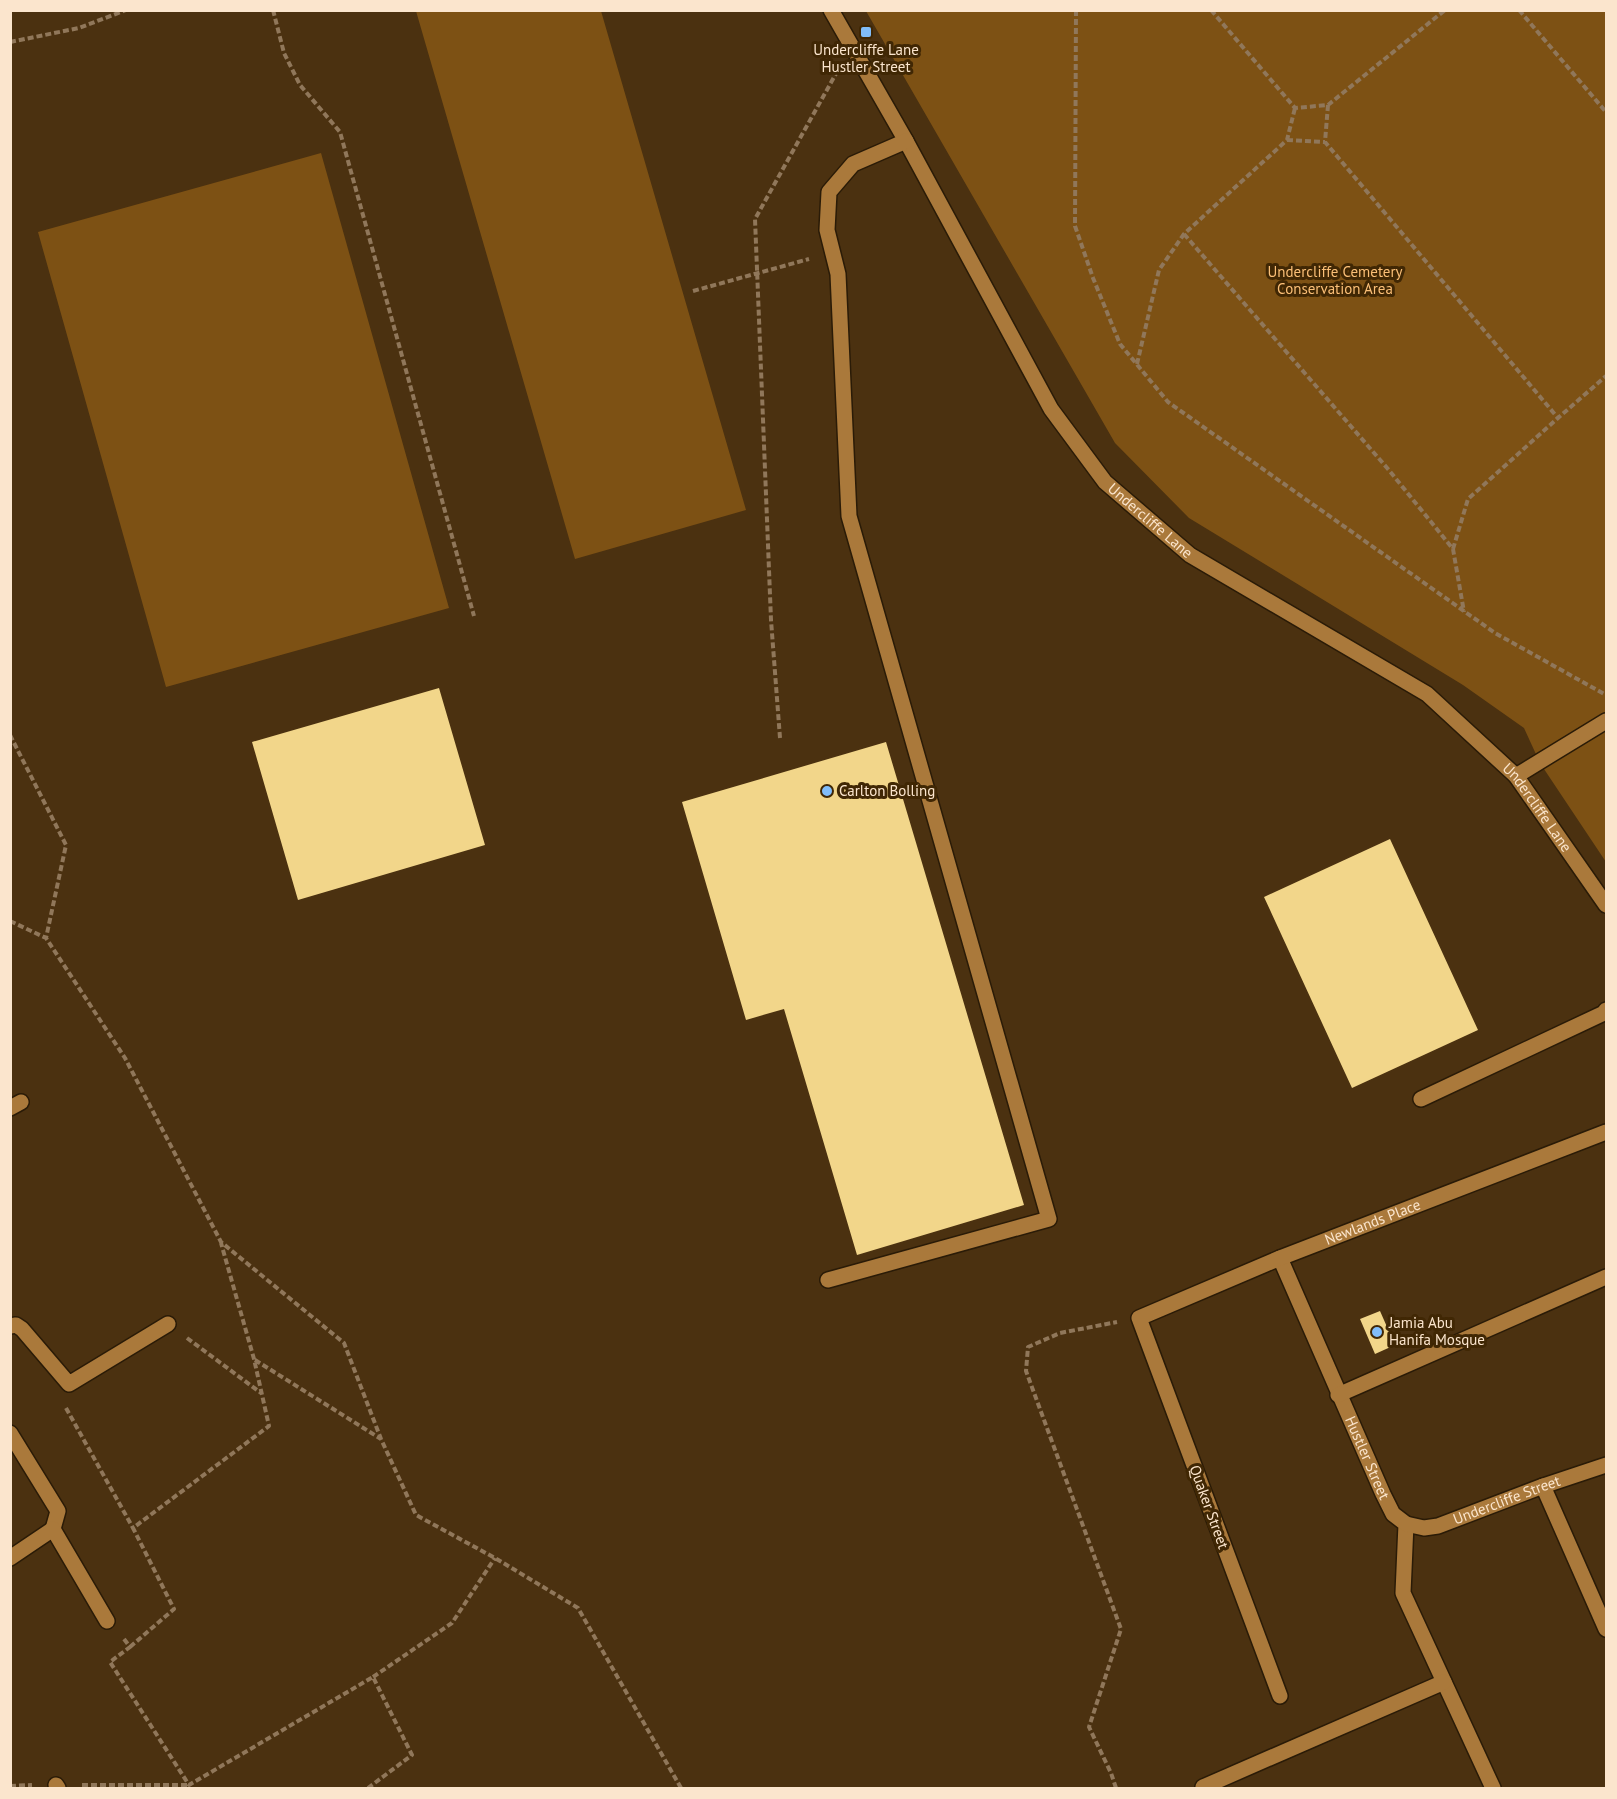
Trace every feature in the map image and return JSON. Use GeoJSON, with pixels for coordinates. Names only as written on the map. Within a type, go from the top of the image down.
{"type":"FeatureCollection","features":[{"type":"Feature","properties":{"kind":"street","name":"Undercliffe Lane"},"geometry":{"type":"LineString","coordinates":[[831,10],[906,141],[1051,409],[1105,482],[1190,555],[1427,694],[1516,777],[1606,905]]}},
{"type":"Feature","properties":{"kind":"street"},"geometry":{"type":"LineString","coordinates":[[828,1280],[1048,1220],[849,516],[838,274],[827,230],[829,192],[853,164],[906,141]]}},
{"type":"Feature","properties":{"kind":"street"},"geometry":{"type":"LineString","coordinates":[[1516,777],[1606,721]]}},
{"type":"Feature","properties":{"kind":"street"},"geometry":{"type":"LineString","coordinates":[[1421,1098],[1604,1013],[1606,1010]]}},
{"type":"Feature","properties":{"kind":"street","name":"Newlands Place"},"geometry":{"type":"LineString","coordinates":[[1138,1318],[1280,1258],[1606,1132]]}},
{"type":"Feature","properties":{"kind":"street","name":"Hustler Street"},"geometry":{"type":"LineString","coordinates":[[1280,1258],[1338,1395],[1388,1504],[1393,1514],[1406,1524]]}},
{"type":"Feature","properties":{"kind":"street"},"geometry":{"type":"LineString","coordinates":[[1338,1395],[1606,1277]]}},
{"type":"Feature","properties":{"kind":"street","name":"Quaker Street"},"geometry":{"type":"LineString","coordinates":[[1138,1318],[1280,1696]]}},
{"type":"Feature","properties":{"kind":"street"},"geometry":{"type":"LineString","coordinates":[[10,1326],[16,1325],[22,1329],[69,1383],[168,1324]]}},
{"type":"Feature","properties":{"kind":"street"},"geometry":{"type":"LineString","coordinates":[[10,1433],[58,1511],[53,1529],[10,1558]]}},
{"type":"Feature","properties":{"kind":"street","name":"Undercliffe Street"},"geometry":{"type":"LineString","coordinates":[[1406,1524],[1424,1528],[1438,1526],[1606,1465]]}},
{"type":"Feature","properties":{"kind":"street"},"geometry":{"type":"LineString","coordinates":[[1543,1486],[1606,1629]]}},
{"type":"Feature","properties":{"kind":"street"},"geometry":{"type":"LineString","coordinates":[[1406,1524],[1403,1593],[1493,1788]]}},
{"type":"Feature","properties":{"kind":"street"},"geometry":{"type":"LineString","coordinates":[[53,1529],[107,1621]]}},
{"type":"Feature","properties":{"kind":"street"},"geometry":{"type":"LineString","coordinates":[[1203,1787],[1444,1682]]}},
{"type":"Feature","properties":{"kind":"path"},"geometry":{"type":"LineString","coordinates":[[10,42],[79,28],[126,10]]}},
{"type":"Feature","properties":{"kind":"path"},"geometry":{"type":"LineString","coordinates":[[273,10],[284,53],[300,85],[340,132],[474,616]]}},
{"type":"Feature","properties":{"kind":"path"},"geometry":{"type":"LineString","coordinates":[[1076,10],[1075,226],[1120,344],[1168,402],[1495,633],[1606,695]]}},
{"type":"Feature","properties":{"kind":"path"},"geometry":{"type":"LineString","coordinates":[[1211,10],[1295,108]]}},
{"type":"Feature","properties":{"kind":"path"},"geometry":{"type":"LineString","coordinates":[[1295,108],[1328,105],[1445,10]]}},
{"type":"Feature","properties":{"kind":"path"},"geometry":{"type":"LineString","coordinates":[[1519,10],[1606,112]]}},
{"type":"Feature","properties":{"kind":"path"},"geometry":{"type":"LineString","coordinates":[[780,738],[771,620],[755,219],[852,46]]}},
{"type":"Feature","properties":{"kind":"path"},"geometry":{"type":"LineString","coordinates":[[1328,105],[1325,142],[1558,418]]}},
{"type":"Feature","properties":{"kind":"path"},"geometry":{"type":"LineString","coordinates":[[1137,364],[1160,270],[1184,234],[1287,140],[1295,108]]}},
{"type":"Feature","properties":{"kind":"path"},"geometry":{"type":"LineString","coordinates":[[1287,140],[1325,142]]}},
{"type":"Feature","properties":{"kind":"path"},"geometry":{"type":"LineString","coordinates":[[1184,234],[1388,469],[1453,549]]}},
{"type":"Feature","properties":{"kind":"path"},"geometry":{"type":"LineString","coordinates":[[693,291],[832,251]]}},
{"type":"Feature","properties":{"kind":"path"},"geometry":{"type":"LineString","coordinates":[[1464,612],[1453,549],[1468,499],[1606,376]]}},
{"type":"Feature","properties":{"kind":"path"},"geometry":{"type":"LineString","coordinates":[[10,735],[66,845],[46,938]]}},
{"type":"Feature","properties":{"kind":"path"},"geometry":{"type":"LineString","coordinates":[[10,921],[46,938],[125,1058],[221,1242],[254,1359],[269,1426],[133,1528]]}},
{"type":"Feature","properties":{"kind":"path"},"geometry":{"type":"LineString","coordinates":[[221,1242],[344,1343],[381,1439],[416,1515],[495,1558],[578,1608],[681,1788]]}},
{"type":"Feature","properties":{"kind":"path"},"geometry":{"type":"LineString","coordinates":[[1116,1788],[1089,1727],[1121,1629],[1026,1371],[1028,1347],[1060,1333],[1138,1318]]}},
{"type":"Feature","properties":{"kind":"path"},"geometry":{"type":"LineString","coordinates":[[168,1324],[262,1393]]}},
{"type":"Feature","properties":{"kind":"path"},"geometry":{"type":"LineString","coordinates":[[254,1359],[381,1439]]}},
{"type":"Feature","properties":{"kind":"path"},"geometry":{"type":"LineString","coordinates":[[69,1383],[61,1399],[133,1528],[174,1609],[130,1647]]}},
{"type":"Feature","properties":{"kind":"path"},"geometry":{"type":"LineString","coordinates":[[10,1786],[189,1785],[373,1677],[452,1623],[495,1558]]}},
{"type":"Feature","properties":{"kind":"path"},"geometry":{"type":"LineString","coordinates":[[110,1662],[189,1785]]}},
{"type":"Feature","properties":{"kind":"path"},"geometry":{"type":"LineString","coordinates":[[368,1788],[412,1755],[373,1677]]}},
{"type":"Feature","properties":{"kind":"green space"},"geometry":{"type":"Polygon","coordinates":[[[416,11],[601,11],[746,510],[575,559],[416,11]]]}},
{"type":"Feature","properties":{"kind":"green space","name":"Undercliffe Cemetery Conservation Area"},"geometry":{"type":"Polygon","coordinates":[[[866,11],[1606,11],[1606,862],[1540,763],[1524,728],[1463,685],[1189,518],[1115,443],[866,11]]]}},
{"type":"Feature","properties":{"kind":"green space"},"geometry":{"type":"Polygon","coordinates":[[[321,153],[449,608],[166,687],[38,232],[321,153]]]}},
{"type":"Feature","properties":{"kind":"building"},"geometry":{"type":"Polygon","coordinates":[[[439,688],[485,845],[298,900],[252,742],[439,688]]]}},
{"type":"Feature","properties":{"kind":"building"},"geometry":{"type":"Polygon","coordinates":[[[886,742],[1024,1205],[857,1255],[784,1009],[746,1020],[682,802],[886,742]]]}},
{"type":"Feature","properties":{"kind":"building"},"geometry":{"type":"Polygon","coordinates":[[[1390,839],[1478,1030],[1352,1088],[1264,897],[1390,839]]]}},
{"type":"Feature","properties":{"kind":"building","name":"Jamia Abu Hanifa Mosque"},"geometry":{"type":"Polygon","coordinates":[[[1380,1311],[1395,1345],[1375,1354],[1360,1319],[1380,1311]]]}},
{"type":"Feature","properties":{"kind":"place","name":"Undercliffe Lane Hustler Street"},"geometry":{"type":"Point","coordinates":[866,32]}},
{"type":"Feature","properties":{"kind":"place","name":"Carlton Bolling"},"geometry":{"type":"Point","coordinates":[827,791]}},
{"type":"Feature","properties":{"kind":"place","name":"Jamia Abu Hanifa Mosque"},"geometry":{"type":"Point","coordinates":[1377,1332]}}]}
